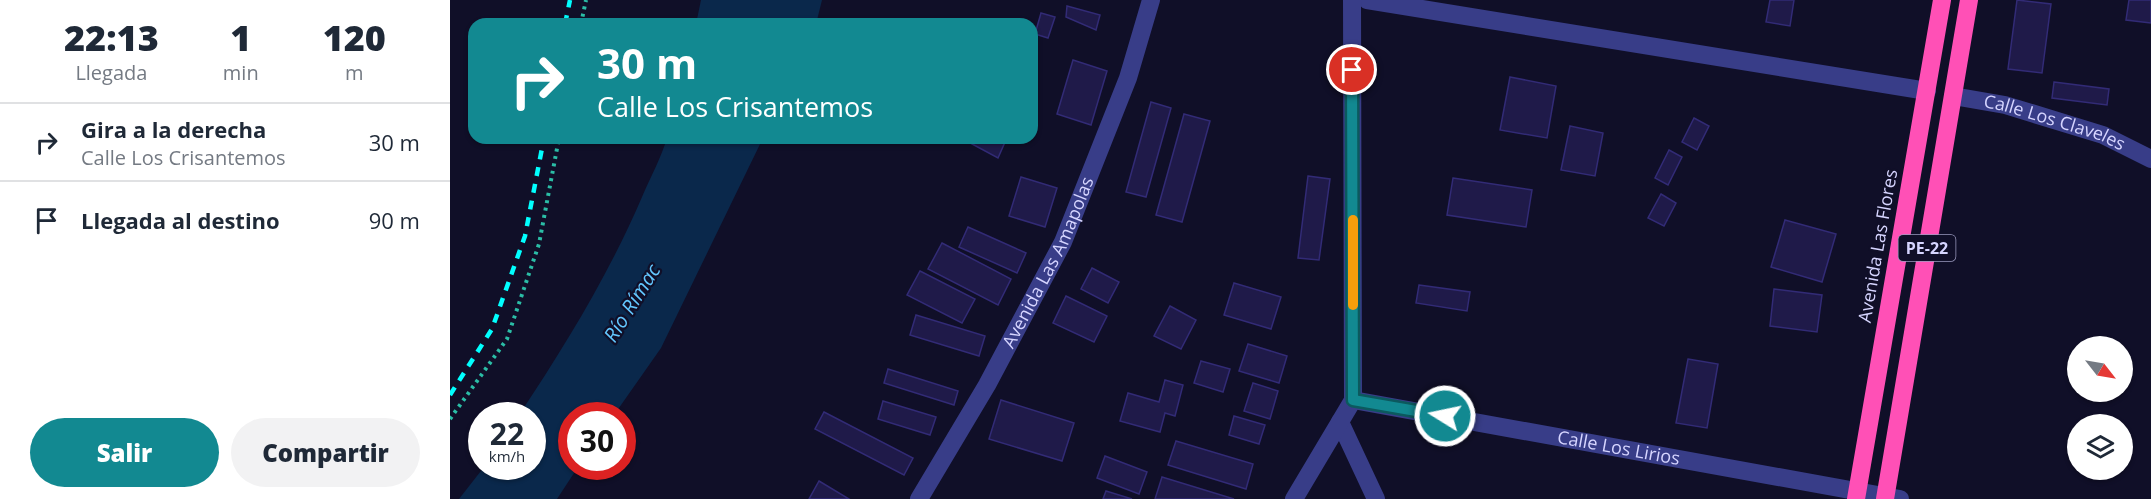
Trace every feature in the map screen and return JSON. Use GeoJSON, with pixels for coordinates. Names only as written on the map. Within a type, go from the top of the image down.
{"type":"FeatureCollection","features":[{"type":"Feature","properties":{"kind":"highway","name":"Avenida Las Flores"},"geometry":{"type":"LineString","coordinates":[[1856,495],[1942,0]]}},
{"type":"Feature","properties":{"kind":"highway","name":"PE-22"},"geometry":{"type":"LineString","coordinates":[[1890,498],[1969,0]]}},
{"type":"Feature","properties":{"kind":"street"},"geometry":{"type":"LineString","coordinates":[[1294,499],[1353,400],[1352,0]]}},
{"type":"Feature","properties":{"kind":"street"},"geometry":{"type":"LineString","coordinates":[[1367,0],[1927,91]]}},
{"type":"Feature","properties":{"kind":"street","name":"Avenida Las Amapolas"},"geometry":{"type":"LineString","coordinates":[[919,499],[987,385],[1063,242],[1128,78],[1148,4]]}},
{"type":"Feature","properties":{"kind":"street","name":"Calle Los Claveles"},"geometry":{"type":"LineString","coordinates":[[1953,96],[2005,105],[2103,135],[2151,159]]}},
{"type":"Feature","properties":{"kind":"street","name":"Calle Los Lirios"},"geometry":{"type":"LineString","coordinates":[[1353,400],[1856,495],[1890,498]]}},
{"type":"Feature","properties":{"kind":"street"},"geometry":{"type":"LineString","coordinates":[[1340,422],[1376,499]]}},
{"type":"Feature","properties":{"kind":"path"},"geometry":{"type":"LineString","coordinates":[[582,18],[586,0]]}},
{"type":"Feature","properties":{"kind":"path"},"geometry":{"type":"LineString","coordinates":[[450,419],[507,339],[539,244],[558,144]]}},
{"type":"Feature","properties":{"kind":"water"},"geometry":{"type":"Polygon","coordinates":[[[701,0],[822,0],[818,18],[697,18],[701,0]]]}},
{"type":"Feature","properties":{"kind":"water","name":"Río Rímac"},"geometry":{"type":"Polygon","coordinates":[[[665,144],[760,144],[661,348],[623,402],[558,402],[558,480],[569,480],[557,499],[459,499],[474,480],[546,480],[546,402],[528,402],[601,282],[629,226],[665,144]]]}},
{"type":"Feature","properties":{"kind":"building"},"geometry":{"type":"Polygon","coordinates":[[[1770,0],[1794,0],[1790,26],[1766,22],[1770,0]]]}},
{"type":"Feature","properties":{"kind":"building"},"geometry":{"type":"Polygon","coordinates":[[[2017,0],[2051,4],[2042,73],[2008,69],[2017,0]]]}},
{"type":"Feature","properties":{"kind":"building"},"geometry":{"type":"Polygon","coordinates":[[[2129,0],[2151,0],[2151,23],[2126,20],[2129,0]]]}},
{"type":"Feature","properties":{"kind":"building"},"geometry":{"type":"Polygon","coordinates":[[[1067,6],[1100,15],[1096,30],[1066,17],[1067,6]]]}},
{"type":"Feature","properties":{"kind":"building"},"geometry":{"type":"Polygon","coordinates":[[[1041,13],[1055,17],[1048,38],[1038,35],[1041,13]]]}},
{"type":"Feature","properties":{"kind":"building"},"geometry":{"type":"Polygon","coordinates":[[[1073,60],[1107,71],[1091,125],[1057,114],[1073,60]]]}},
{"type":"Feature","properties":{"kind":"building"},"geometry":{"type":"Polygon","coordinates":[[[1510,77],[1556,86],[1547,138],[1500,130],[1510,77]]]}},
{"type":"Feature","properties":{"kind":"building"},"geometry":{"type":"Polygon","coordinates":[[[2054,82],[2109,89],[2107,105],[2052,98],[2054,82]]]}},
{"type":"Feature","properties":{"kind":"building"},"geometry":{"type":"Polygon","coordinates":[[[1151,102],[1171,108],[1146,197],[1126,192],[1151,102]]]}},
{"type":"Feature","properties":{"kind":"building"},"geometry":{"type":"Polygon","coordinates":[[[1184,114],[1210,121],[1182,222],[1156,215],[1184,114]]]}},
{"type":"Feature","properties":{"kind":"building"},"geometry":{"type":"Polygon","coordinates":[[[1694,118],[1709,126],[1697,150],[1682,142],[1694,118]]]}},
{"type":"Feature","properties":{"kind":"building"},"geometry":{"type":"Polygon","coordinates":[[[1570,126],[1603,133],[1595,176],[1561,170],[1570,126]]]}},
{"type":"Feature","properties":{"kind":"building"},"geometry":{"type":"Polygon","coordinates":[[[972,144],[1004,144],[998,158],[972,144]]]}},
{"type":"Feature","properties":{"kind":"building"},"geometry":{"type":"Polygon","coordinates":[[[1669,150],[1682,157],[1668,185],[1655,178],[1669,150]]]}},
{"type":"Feature","properties":{"kind":"building"},"geometry":{"type":"Polygon","coordinates":[[[1308,176],[1330,179],[1319,260],[1298,258],[1308,176]]]}},
{"type":"Feature","properties":{"kind":"building"},"geometry":{"type":"Polygon","coordinates":[[[1021,177],[1057,188],[1045,227],[1009,216],[1021,177]]]}},
{"type":"Feature","properties":{"kind":"building"},"geometry":{"type":"Polygon","coordinates":[[[1453,178],[1532,190],[1526,227],[1447,215],[1453,178]]]}},
{"type":"Feature","properties":{"kind":"building"},"geometry":{"type":"Polygon","coordinates":[[[1661,194],[1676,203],[1664,226],[1648,218],[1661,194]]]}},
{"type":"Feature","properties":{"kind":"building"},"geometry":{"type":"Polygon","coordinates":[[[1785,220],[1836,234],[1822,282],[1771,267],[1785,220]]]}},
{"type":"Feature","properties":{"kind":"building"},"geometry":{"type":"Polygon","coordinates":[[[968,227],[1026,253],[1017,273],[959,247],[968,227]]]}},
{"type":"Feature","properties":{"kind":"building"},"geometry":{"type":"Polygon","coordinates":[[[942,243],[1011,279],[998,305],[928,269],[942,243]]]}},
{"type":"Feature","properties":{"kind":"building"},"geometry":{"type":"Polygon","coordinates":[[[1092,268],[1119,282],[1108,303],[1081,289],[1092,268]]]}},
{"type":"Feature","properties":{"kind":"building"},"geometry":{"type":"Polygon","coordinates":[[[920,271],[975,299],[962,323],[907,295],[920,271]]]}},
{"type":"Feature","properties":{"kind":"building"},"geometry":{"type":"Polygon","coordinates":[[[1234,283],[1281,297],[1271,329],[1224,315],[1234,283]]]}},
{"type":"Feature","properties":{"kind":"building"},"geometry":{"type":"Polygon","coordinates":[[[1419,285],[1470,292],[1467,311],[1416,303],[1419,285]]]}},
{"type":"Feature","properties":{"kind":"building"},"geometry":{"type":"Polygon","coordinates":[[[1774,289],[1822,295],[1817,332],[1770,326],[1774,289]]]}},
{"type":"Feature","properties":{"kind":"building"},"geometry":{"type":"Polygon","coordinates":[[[1066,296],[1107,316],[1094,342],[1053,323],[1066,296]]]}},
{"type":"Feature","properties":{"kind":"building"},"geometry":{"type":"Polygon","coordinates":[[[1170,306],[1196,320],[1181,349],[1154,336],[1170,306]]]}},
{"type":"Feature","properties":{"kind":"building"},"geometry":{"type":"Polygon","coordinates":[[[916,315],[985,336],[979,356],[910,335],[916,315]]]}},
{"type":"Feature","properties":{"kind":"building"},"geometry":{"type":"Polygon","coordinates":[[[1248,344],[1287,356],[1279,383],[1239,371],[1248,344]]]}},
{"type":"Feature","properties":{"kind":"building"},"geometry":{"type":"Polygon","coordinates":[[[1688,359],[1718,364],[1707,428],[1676,423],[1688,359]]]}},
{"type":"Feature","properties":{"kind":"building"},"geometry":{"type":"Polygon","coordinates":[[[1201,361],[1230,369],[1223,392],[1194,383],[1201,361]]]}},
{"type":"Feature","properties":{"kind":"building"},"geometry":{"type":"Polygon","coordinates":[[[888,369],[958,391],[954,405],[884,383],[888,369]]]}},
{"type":"Feature","properties":{"kind":"building"},"geometry":{"type":"Polygon","coordinates":[[[1165,380],[1183,385],[1175,416],[1165,413],[1160,432],[1120,421],[1128,393],[1159,402],[1165,380]]]}},
{"type":"Feature","properties":{"kind":"building"},"geometry":{"type":"Polygon","coordinates":[[[1253,383],[1278,391],[1270,419],[1244,411],[1253,383]]]}},
{"type":"Feature","properties":{"kind":"building"},"geometry":{"type":"Polygon","coordinates":[[[1001,400],[1074,423],[1062,461],[989,439],[1001,400]]]}},
{"type":"Feature","properties":{"kind":"building"},"geometry":{"type":"Polygon","coordinates":[[[883,401],[936,417],[930,435],[878,419],[883,401]]]}},
{"type":"Feature","properties":{"kind":"building"},"geometry":{"type":"Polygon","coordinates":[[[824,412],[913,458],[904,475],[815,429],[824,412]]]}},
{"type":"Feature","properties":{"kind":"building"},"geometry":{"type":"Polygon","coordinates":[[[1234,416],[1265,425],[1259,444],[1229,435],[1234,416]]]}},
{"type":"Feature","properties":{"kind":"building"},"geometry":{"type":"Polygon","coordinates":[[[1176,441],[1253,464],[1246,489],[1168,465],[1176,441]]]}},
{"type":"Feature","properties":{"kind":"building"},"geometry":{"type":"Polygon","coordinates":[[[1105,456],[1147,472],[1139,494],[1097,478],[1105,456]]]}},
{"type":"Feature","properties":{"kind":"building"},"geometry":{"type":"Polygon","coordinates":[[[1162,477],[1234,499],[1155,499],[1162,477]]]}},
{"type":"Feature","properties":{"kind":"building"},"geometry":{"type":"Polygon","coordinates":[[[819,481],[849,499],[809,499],[819,481]]]}},
{"type":"Feature","properties":{"kind":"building"},"geometry":{"type":"Polygon","coordinates":[[[1106,491],[1132,499],[1103,499],[1106,491]]]}},
{"type":"Feature","properties":{"kind":"railway"},"geometry":{"type":"LineString","coordinates":[[566,18],[570,0]]}},
{"type":"Feature","properties":{"kind":"railway"},"geometry":{"type":"LineString","coordinates":[[450,395],[492,329],[525,236],[543,144]]}},
{"type":"Feature","properties":{"kind":"slow traffic"},"geometry":{"type":"LineString","coordinates":[[1353,220],[1353,305]]}},
{"type":"Feature","properties":{"kind":"route"},"geometry":{"type":"LineString","coordinates":[[1352,70],[1353,400],[1445,416]]}}]}
